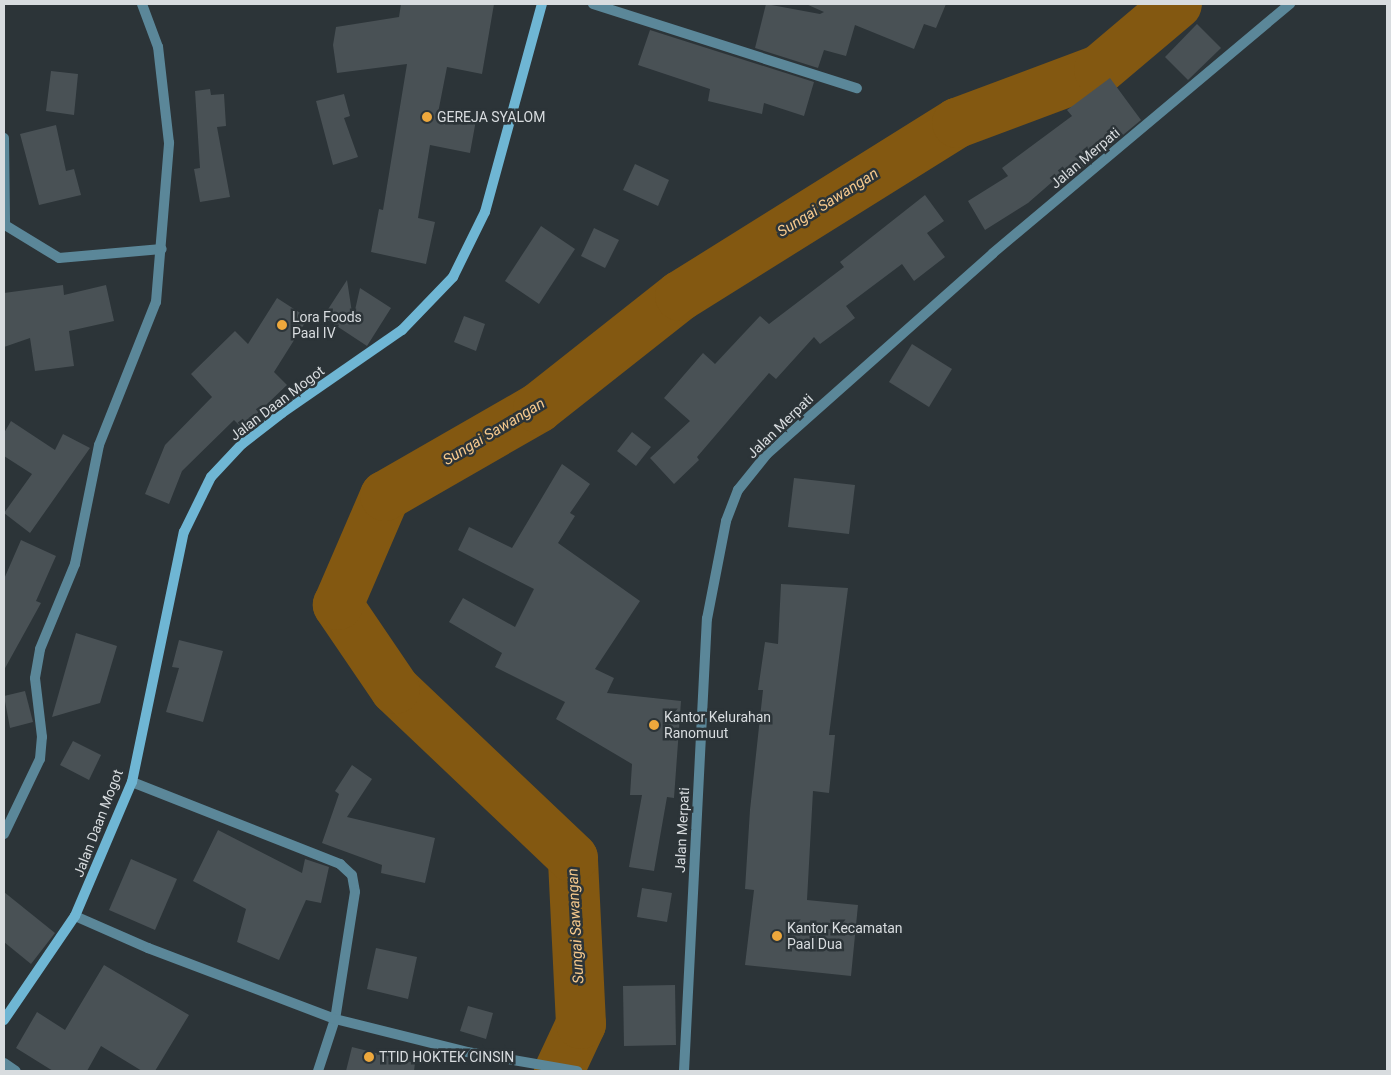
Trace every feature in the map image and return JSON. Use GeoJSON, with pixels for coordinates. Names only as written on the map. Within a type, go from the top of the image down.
{"type":"FeatureCollection","features":[{"type":"Feature","properties":{"kind":"main road","name":"Jalan Daan Mogot"},"geometry":{"type":"LineString","coordinates":[[4,1020],[75,916],[132,782],[184,532],[210,477],[242,444],[282,413],[402,330],[453,277],[485,212],[542,4]]}},
{"type":"Feature","properties":{"kind":"street"},"geometry":{"type":"LineString","coordinates":[[4,834],[40,759],[42,737],[35,678],[40,649],[75,564],[99,445],[156,302],[162,249],[169,143],[158,46],[142,4]]}},
{"type":"Feature","properties":{"kind":"street"},"geometry":{"type":"LineString","coordinates":[[593,4],[856,88]]}},
{"type":"Feature","properties":{"kind":"street","name":"Jalan Merpati"},"geometry":{"type":"LineString","coordinates":[[684,1071],[707,619],[726,521],[738,490],[767,454],[993,254],[1290,4]]}},
{"type":"Feature","properties":{"kind":"street"},"geometry":{"type":"LineString","coordinates":[[4,138],[5,225],[59,258],[162,249]]}},
{"type":"Feature","properties":{"kind":"street"},"geometry":{"type":"LineString","coordinates":[[132,782],[348,870],[355,892],[335,1019],[318,1071]]}},
{"type":"Feature","properties":{"kind":"street"},"geometry":{"type":"LineString","coordinates":[[75,916],[148,948],[335,1019],[467,1052],[577,1071]]}},
{"type":"Feature","properties":{"kind":"street"},"geometry":{"type":"LineString","coordinates":[[4,1063],[16,1071]]}},
{"type":"Feature","properties":{"kind":"building"},"geometry":{"type":"Polygon","coordinates":[[[401,4],[494,4],[482,74],[447,67],[438,113],[476,120],[470,153],[430,145],[418,218],[435,222],[426,264],[371,252],[379,209],[383,210],[407,64],[337,73],[333,45],[336,27],[399,17],[401,4]]]}},
{"type":"Feature","properties":{"kind":"building"},"geometry":{"type":"Polygon","coordinates":[[[766,4],[820,14],[824,12],[806,4],[946,4],[936,28],[924,24],[914,49],[855,25],[846,56],[824,50],[818,68],[755,48],[766,4]]]}},
{"type":"Feature","properties":{"kind":"building"},"geometry":{"type":"Polygon","coordinates":[[[1197,24],[1221,48],[1188,80],[1165,57],[1197,24]]]}},
{"type":"Feature","properties":{"kind":"building"},"geometry":{"type":"Polygon","coordinates":[[[650,30],[814,82],[804,116],[764,103],[762,114],[708,101],[710,89],[638,65],[650,30]]]}},
{"type":"Feature","properties":{"kind":"building"},"geometry":{"type":"Polygon","coordinates":[[[51,71],[78,74],[74,115],[46,111],[51,71]]]}},
{"type":"Feature","properties":{"kind":"building"},"geometry":{"type":"Polygon","coordinates":[[[1110,78],[1141,120],[1088,164],[1062,181],[1059,176],[1028,203],[985,230],[968,201],[1008,176],[1002,168],[1072,116],[1067,110],[1110,78]]]}},
{"type":"Feature","properties":{"kind":"building"},"geometry":{"type":"Polygon","coordinates":[[[210,89],[211,95],[224,94],[226,126],[217,127],[230,197],[200,202],[194,169],[200,168],[195,91],[210,89]]]}},
{"type":"Feature","properties":{"kind":"building"},"geometry":{"type":"Polygon","coordinates":[[[344,94],[350,116],[344,118],[358,157],[333,165],[316,101],[344,94]]]}},
{"type":"Feature","properties":{"kind":"building"},"geometry":{"type":"Polygon","coordinates":[[[56,125],[66,171],[74,169],[81,195],[39,205],[20,134],[56,125]]]}},
{"type":"Feature","properties":{"kind":"building"},"geometry":{"type":"Polygon","coordinates":[[[635,164],[669,180],[658,206],[623,190],[635,164]]]}},
{"type":"Feature","properties":{"kind":"building"},"geometry":{"type":"Polygon","coordinates":[[[925,195],[944,221],[927,233],[945,257],[914,281],[902,264],[846,306],[855,318],[820,344],[814,337],[776,379],[769,373],[697,457],[699,460],[674,484],[650,458],[690,421],[664,398],[703,353],[715,364],[760,316],[769,324],[844,267],[840,262],[925,195]]]}},
{"type":"Feature","properties":{"kind":"building"},"geometry":{"type":"Polygon","coordinates":[[[541,226],[575,249],[539,304],[505,281],[541,226]]]}},
{"type":"Feature","properties":{"kind":"building"},"geometry":{"type":"Polygon","coordinates":[[[594,228],[619,240],[605,268],[581,256],[594,228]]]}},
{"type":"Feature","properties":{"kind":"building"},"geometry":{"type":"Polygon","coordinates":[[[347,280],[353,319],[360,288],[391,308],[367,346],[323,317],[347,280]]]}},
{"type":"Feature","properties":{"kind":"building"},"geometry":{"type":"Polygon","coordinates":[[[63,285],[64,295],[106,285],[114,321],[69,331],[74,366],[35,371],[30,338],[4,347],[4,293],[63,285]]]}},
{"type":"Feature","properties":{"kind":"building"},"geometry":{"type":"Polygon","coordinates":[[[277,298],[308,318],[274,372],[287,385],[242,428],[234,420],[182,471],[169,504],[145,494],[165,445],[212,397],[191,374],[235,331],[248,344],[277,298]]]}},
{"type":"Feature","properties":{"kind":"building"},"geometry":{"type":"Polygon","coordinates":[[[464,316],[485,324],[476,351],[454,342],[464,316]]]}},
{"type":"Feature","properties":{"kind":"building"},"geometry":{"type":"Polygon","coordinates":[[[912,344],[952,369],[929,407],[889,382],[912,344]]]}},
{"type":"Feature","properties":{"kind":"building"},"geometry":{"type":"Polygon","coordinates":[[[11,421],[55,450],[63,434],[90,448],[30,533],[4,513],[32,474],[4,456],[4,433],[11,421]]]}},
{"type":"Feature","properties":{"kind":"building"},"geometry":{"type":"Polygon","coordinates":[[[632,432],[651,447],[636,466],[617,451],[632,432]]]}},
{"type":"Feature","properties":{"kind":"building"},"geometry":{"type":"Polygon","coordinates":[[[562,464],[590,484],[570,513],[575,516],[558,543],[640,601],[595,669],[614,678],[607,693],[681,701],[674,798],[667,797],[654,871],[629,867],[642,795],[630,795],[632,764],[556,719],[565,702],[495,667],[502,653],[449,622],[463,598],[515,627],[534,589],[458,550],[469,527],[512,548],[562,464]]]}},
{"type":"Feature","properties":{"kind":"building"},"geometry":{"type":"Polygon","coordinates":[[[794,478],[855,485],[849,534],[788,527],[794,478]]]}},
{"type":"Feature","properties":{"kind":"building"},"geometry":{"type":"Polygon","coordinates":[[[21,540],[56,556],[36,601],[41,603],[4,670],[4,579],[21,540]]]}},
{"type":"Feature","properties":{"kind":"building"},"geometry":{"type":"Polygon","coordinates":[[[781,584],[848,588],[829,735],[835,735],[829,793],[813,791],[807,900],[858,905],[851,976],[745,965],[754,890],[745,889],[750,810],[763,690],[758,690],[765,642],[778,644],[781,584]]]}},
{"type":"Feature","properties":{"kind":"building"},"geometry":{"type":"Polygon","coordinates":[[[76,633],[117,646],[100,703],[52,717],[76,633]]]}},
{"type":"Feature","properties":{"kind":"building"},"geometry":{"type":"Polygon","coordinates":[[[179,640],[223,651],[203,722],[166,712],[179,668],[172,667],[179,640]]]}},
{"type":"Feature","properties":{"kind":"building"},"geometry":{"type":"Polygon","coordinates":[[[25,691],[33,722],[10,728],[4,696],[25,691]]]}},
{"type":"Feature","properties":{"kind":"building"},"geometry":{"type":"Polygon","coordinates":[[[73,741],[101,755],[89,780],[60,765],[73,741]]]}},
{"type":"Feature","properties":{"kind":"building"},"geometry":{"type":"Polygon","coordinates":[[[352,765],[372,779],[347,817],[435,838],[425,883],[381,873],[382,865],[322,843],[339,794],[335,791],[352,765]]]}},
{"type":"Feature","properties":{"kind":"building"},"geometry":{"type":"Polygon","coordinates":[[[218,830],[302,873],[305,859],[329,867],[321,903],[306,900],[279,960],[237,942],[246,909],[193,881],[218,830]]]}},
{"type":"Feature","properties":{"kind":"building"},"geometry":{"type":"Polygon","coordinates":[[[131,859],[177,879],[155,930],[109,910],[131,859]]]}},
{"type":"Feature","properties":{"kind":"building"},"geometry":{"type":"Polygon","coordinates":[[[642,888],[672,893],[667,922],[637,917],[642,888]]]}},
{"type":"Feature","properties":{"kind":"building"},"geometry":{"type":"Polygon","coordinates":[[[4,892],[55,933],[31,964],[4,942],[4,892]]]}},
{"type":"Feature","properties":{"kind":"building"},"geometry":{"type":"Polygon","coordinates":[[[376,948],[417,957],[408,999],[367,989],[376,948]]]}},
{"type":"Feature","properties":{"kind":"building"},"geometry":{"type":"Polygon","coordinates":[[[104,965],[189,1015],[155,1071],[142,1071],[101,1046],[87,1071],[53,1071],[16,1048],[37,1012],[65,1030],[104,965]]]}},
{"type":"Feature","properties":{"kind":"building"},"geometry":{"type":"Polygon","coordinates":[[[675,985],[676,1045],[624,1046],[623,986],[675,985]]]}},
{"type":"Feature","properties":{"kind":"building"},"geometry":{"type":"Polygon","coordinates":[[[468,1006],[493,1013],[486,1039],[460,1031],[468,1006]]]}},
{"type":"Feature","properties":{"kind":"building","name":"TTID HOKTEK CINSIN"},"geometry":{"type":"Polygon","coordinates":[[[352,1047],[415,1063],[414,1071],[346,1071],[352,1047]]]}},
{"type":"Feature","properties":{"kind":"waterway","name":"Sungai Sawangan"},"geometry":{"type":"LineString","coordinates":[[559,1071],[581,1024],[573,858],[395,689],[338,605],[385,496],[538,408],[680,296],[957,123],[1099,70],[1177,4]]}},
{"type":"Feature","properties":{"kind":"place","name":"GEREJA SYALOM"},"geometry":{"type":"Point","coordinates":[427,117]}},
{"type":"Feature","properties":{"kind":"place","name":"Lora Foods Paal IV"},"geometry":{"type":"Point","coordinates":[282,325]}},
{"type":"Feature","properties":{"kind":"place","name":"Kantor Kelurahan Ranomuut"},"geometry":{"type":"Point","coordinates":[654,725]}},
{"type":"Feature","properties":{"kind":"place","name":"Kantor Kecamatan Paal Dua"},"geometry":{"type":"Point","coordinates":[777,936]}},
{"type":"Feature","properties":{"kind":"place","name":"TTID HOKTEK CINSIN"},"geometry":{"type":"Point","coordinates":[369,1057]}}]}
